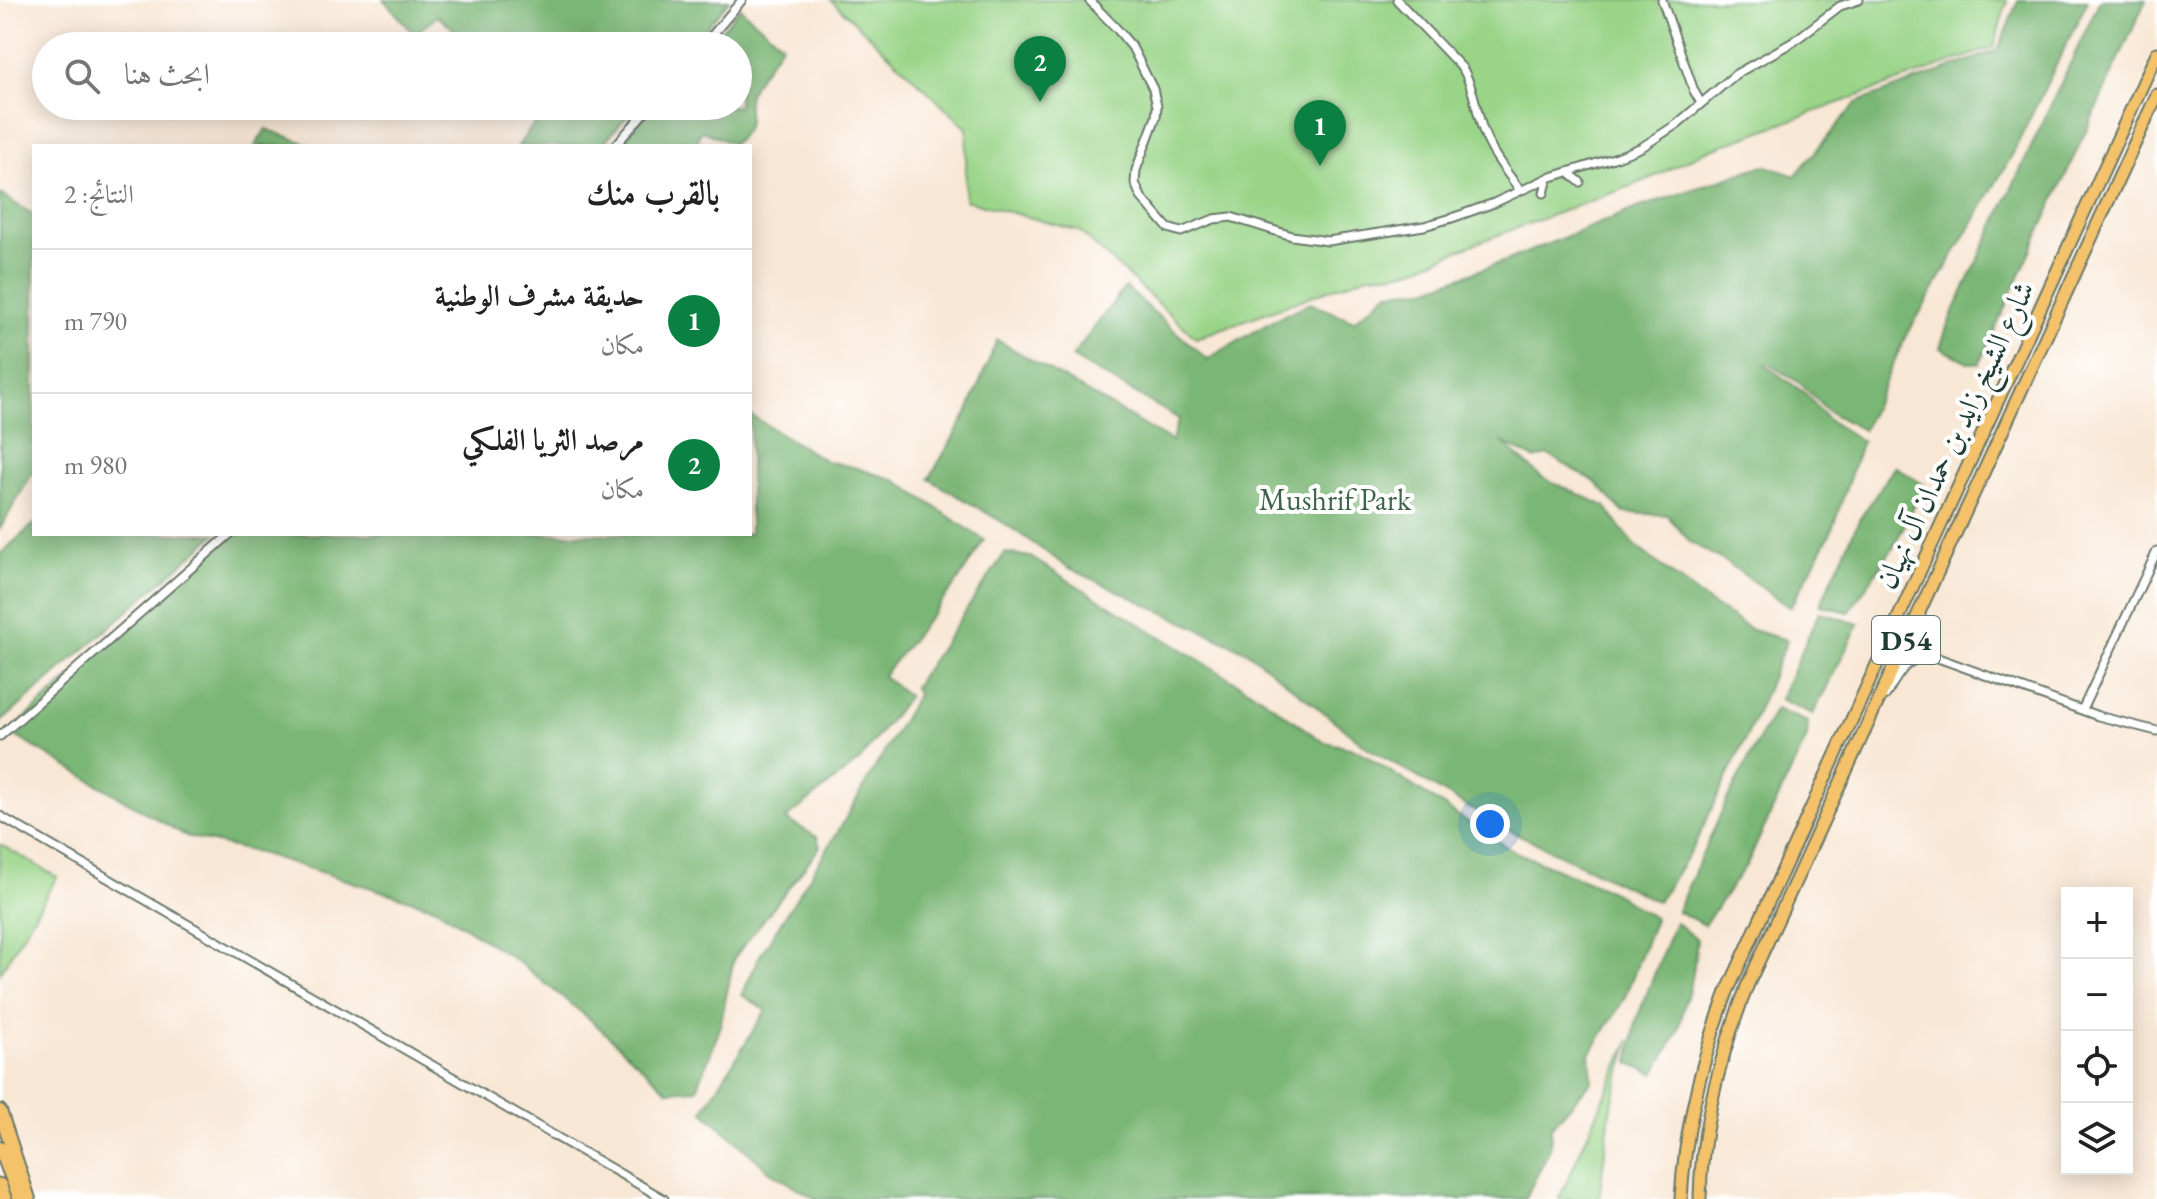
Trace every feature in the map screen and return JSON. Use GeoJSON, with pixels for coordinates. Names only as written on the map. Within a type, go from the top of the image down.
{"type":"FeatureCollection","features":[{"type":"Feature","properties":{"kind":"highway","name":"شارع الشيخ زايد بن حمدان آل نهيان"},"geometry":{"type":"LineString","coordinates":[[1681,1199],[1694,1102],[1707,1050],[1727,992],[2157,53]]}},
{"type":"Feature","properties":{"kind":"highway","name":"شارع الشيخ زايد بن حمدان آل نهيان"},"geometry":{"type":"LineString","coordinates":[[1700,1199],[1703,1154],[1719,1071],[1755,968],[2157,95]]}},
{"type":"Feature","properties":{"kind":"highway"},"geometry":{"type":"LineString","coordinates":[[0,1111],[29,1199]]}},
{"type":"Feature","properties":{"kind":"highway"},"geometry":{"type":"LineString","coordinates":[[0,1148],[20,1199]]}},
{"type":"Feature","properties":{"kind":"highway"},"geometry":{"type":"LineString","coordinates":[[0,1185],[5,1199]]}},
{"type":"Feature","properties":{"kind":"street"},"geometry":{"type":"LineString","coordinates":[[715,32],[742,0]]}},
{"type":"Feature","properties":{"kind":"street"},"geometry":{"type":"LineString","coordinates":[[1089,0],[1132,47],[1153,89],[1156,117],[1136,170],[1135,183],[1141,197],[1172,231],[1181,232],[1214,219],[1231,217],[1304,239],[1340,240],[1438,222],[1480,209],[1548,178],[1642,147],[1666,133],[1736,74],[1793,42],[1836,9],[1859,0]]}},
{"type":"Feature","properties":{"kind":"street"},"geometry":{"type":"LineString","coordinates":[[1397,0],[1463,69],[1487,140],[1520,190]]}},
{"type":"Feature","properties":{"kind":"street"},"geometry":{"type":"LineString","coordinates":[[1662,0],[1695,95],[1701,103]]}},
{"type":"Feature","properties":{"kind":"street"},"geometry":{"type":"LineString","coordinates":[[617,144],[638,120]]}},
{"type":"Feature","properties":{"kind":"street"},"geometry":{"type":"LineString","coordinates":[[1568,172],[1580,182]]}},
{"type":"Feature","properties":{"kind":"street"},"geometry":{"type":"LineString","coordinates":[[1544,193],[1548,178]]}},
{"type":"Feature","properties":{"kind":"street"},"geometry":{"type":"LineString","coordinates":[[0,736],[228,536]]}},
{"type":"Feature","properties":{"kind":"street"},"geometry":{"type":"LineString","coordinates":[[2082,710],[2157,551]]}},
{"type":"Feature","properties":{"kind":"street"},"geometry":{"type":"LineString","coordinates":[[1922,605],[1921,638],[1938,658]]}},
{"type":"Feature","properties":{"kind":"street"},"geometry":{"type":"LineString","coordinates":[[1871,717],[1901,669],[1922,658],[1938,658],[2082,710],[2157,731]]}},
{"type":"Feature","properties":{"kind":"street"},"geometry":{"type":"LineString","coordinates":[[0,816],[664,1199]]}},
{"type":"Feature","properties":{"kind":"green space"},"geometry":{"type":"Polygon","coordinates":[[[384,0],[730,0],[702,32],[457,32],[438,16],[412,32],[384,0]]]}},
{"type":"Feature","properties":{"kind":"green space"},"geometry":{"type":"Polygon","coordinates":[[[831,0],[2007,0],[1994,47],[1706,151],[1647,180],[1414,269],[1369,275],[1196,338],[1079,231],[965,200],[967,128],[831,0]]]}},
{"type":"Feature","properties":{"kind":"green space","name":"Mushrif Park"},"geometry":{"type":"Polygon","coordinates":[[[2018,0],[2088,0],[2011,157],[1904,340],[1863,430],[1829,412],[1801,384],[1768,363],[1765,365],[1806,394],[1827,419],[1862,441],[1832,530],[1790,608],[1729,564],[1690,542],[1667,515],[1624,513],[1595,482],[1548,455],[1534,459],[1501,441],[1541,477],[1605,506],[1633,544],[1705,600],[1752,630],[1787,640],[1751,727],[1695,844],[1658,902],[1495,823],[1368,748],[1248,652],[1069,568],[1007,525],[929,479],[967,414],[997,340],[1171,441],[1179,419],[1072,357],[1125,287],[1207,359],[1310,303],[1354,321],[1389,292],[1426,289],[1635,209],[1764,165],[1795,176],[1856,103],[1998,50],[2018,0]]]}},
{"type":"Feature","properties":{"kind":"green space"},"geometry":{"type":"Polygon","coordinates":[[[2100,0],[2146,0],[1979,364],[1968,362],[1940,348],[1948,324],[2100,0]]]}},
{"type":"Feature","properties":{"kind":"green space"},"geometry":{"type":"Polygon","coordinates":[[[740,8],[782,44],[752,88],[752,32],[719,32],[740,8]]]}},
{"type":"Feature","properties":{"kind":"green space"},"geometry":{"type":"Polygon","coordinates":[[[624,120],[603,144],[519,144],[536,121],[624,120]]]}},
{"type":"Feature","properties":{"kind":"green space"},"geometry":{"type":"Polygon","coordinates":[[[642,120],[748,120],[746,129],[733,144],[703,131],[699,134],[697,144],[621,144],[642,120]]]}},
{"type":"Feature","properties":{"kind":"green space"},"geometry":{"type":"Polygon","coordinates":[[[266,129],[307,144],[256,144],[266,129]]]}},
{"type":"Feature","properties":{"kind":"green space"},"geometry":{"type":"Polygon","coordinates":[[[0,194],[32,214],[32,473],[0,529],[0,194]]]}},
{"type":"Feature","properties":{"kind":"green space"},"geometry":{"type":"Polygon","coordinates":[[[752,416],[826,461],[895,480],[984,540],[958,581],[883,676],[908,696],[860,760],[786,819],[817,837],[820,847],[734,958],[719,1031],[697,1089],[668,1091],[592,1021],[521,964],[436,908],[259,853],[186,836],[12,734],[23,720],[230,536],[752,536],[752,416]]]}},
{"type":"Feature","properties":{"kind":"green space"},"geometry":{"type":"Polygon","coordinates":[[[1895,466],[1924,485],[1893,548],[1849,612],[1820,605],[1859,520],[1895,466]]]}},
{"type":"Feature","properties":{"kind":"green space"},"geometry":{"type":"Polygon","coordinates":[[[32,526],[32,536],[214,536],[0,723],[0,554],[32,526]]]}},
{"type":"Feature","properties":{"kind":"green space"},"geometry":{"type":"Polygon","coordinates":[[[1005,553],[1030,557],[1262,698],[1322,741],[1357,750],[1513,851],[1611,891],[1655,919],[1624,999],[1590,1054],[1592,1081],[1551,1127],[1550,1149],[1525,1199],[816,1199],[770,1172],[703,1111],[766,1010],[742,995],[759,957],[836,835],[917,695],[914,687],[1005,553]]]}},
{"type":"Feature","properties":{"kind":"green space"},"geometry":{"type":"Polygon","coordinates":[[[1819,612],[1859,624],[1813,714],[1780,699],[1819,612]]]}},
{"type":"Feature","properties":{"kind":"green space"},"geometry":{"type":"Polygon","coordinates":[[[1775,709],[1808,722],[1807,737],[1747,864],[1704,925],[1677,911],[1727,800],[1775,709]]]}},
{"type":"Feature","properties":{"kind":"green space"},"geometry":{"type":"Polygon","coordinates":[[[0,844],[57,877],[0,973],[0,844]]]}},
{"type":"Feature","properties":{"kind":"green space"},"geometry":{"type":"Polygon","coordinates":[[[1675,922],[1697,940],[1693,973],[1678,1031],[1655,1074],[1629,1063],[1636,1021],[1675,922]]]}},
{"type":"Feature","properties":{"kind":"green space"},"geometry":{"type":"Polygon","coordinates":[[[1630,1040],[1610,1111],[1599,1199],[1559,1199],[1630,1040]]]}},
{"type":"Feature","properties":{"kind":"place","name":"مرصد الثريا الفلكي"},"geometry":{"type":"Point","coordinates":[1040,102]}},
{"type":"Feature","properties":{"kind":"place","name":"حديقة مشرف الوطنية"},"geometry":{"type":"Point","coordinates":[1320,166]}}]}
